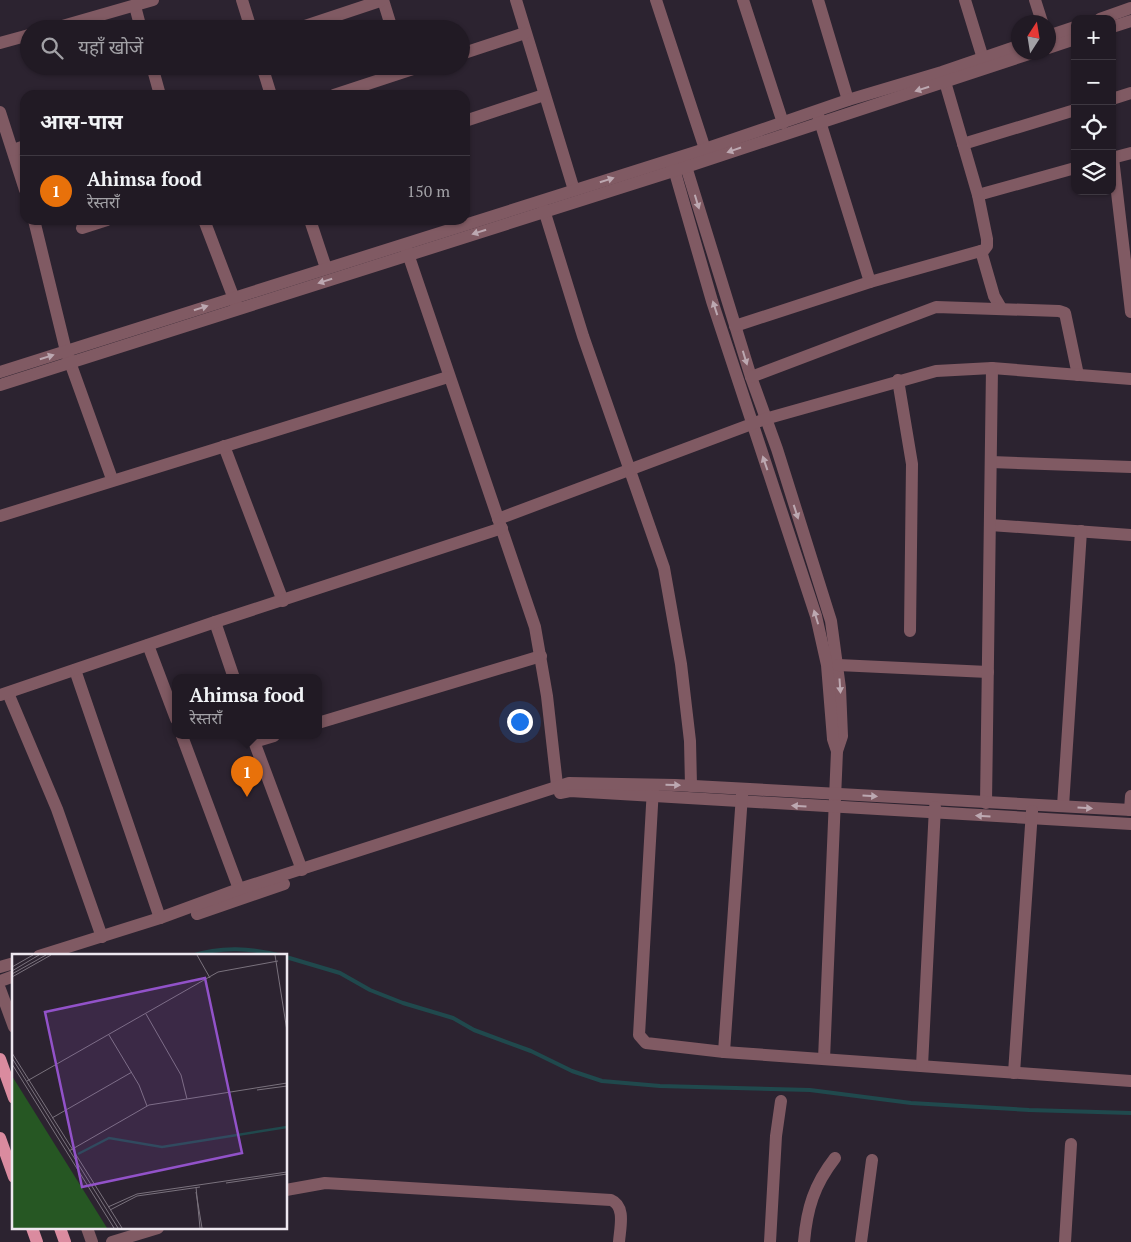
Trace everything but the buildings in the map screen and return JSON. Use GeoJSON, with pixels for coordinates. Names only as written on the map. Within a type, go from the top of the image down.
{"type":"FeatureCollection","features":[{"type":"Feature","properties":{"kind":"main road"},"geometry":{"type":"LineString","coordinates":[[0,1059],[12,1092]]}},
{"type":"Feature","properties":{"kind":"main road"},"geometry":{"type":"LineString","coordinates":[[0,1138],[12,1171]]}},
{"type":"Feature","properties":{"kind":"main road"},"geometry":{"type":"LineString","coordinates":[[33,1230],[37,1242]]}},
{"type":"Feature","properties":{"kind":"main road"},"geometry":{"type":"LineString","coordinates":[[61,1230],[65,1242]]}},
{"type":"Feature","properties":{"kind":"street"},"geometry":{"type":"LineString","coordinates":[[84,20],[153,0]]}},
{"type":"Feature","properties":{"kind":"street"},"geometry":{"type":"LineString","coordinates":[[242,0],[248,20]]}},
{"type":"Feature","properties":{"kind":"street"},"geometry":{"type":"LineString","coordinates":[[323,20],[383,0],[389,20]]}},
{"type":"Feature","properties":{"kind":"street"},"geometry":{"type":"LineString","coordinates":[[516,0],[574,190]]}},
{"type":"Feature","properties":{"kind":"street"},"geometry":{"type":"LineString","coordinates":[[656,0],[705,149]]}},
{"type":"Feature","properties":{"kind":"street"},"geometry":{"type":"LineString","coordinates":[[743,0],[783,123]]}},
{"type":"Feature","properties":{"kind":"street"},"geometry":{"type":"LineString","coordinates":[[818,0],[848,100]]}},
{"type":"Feature","properties":{"kind":"street"},"geometry":{"type":"LineString","coordinates":[[965,0],[984,63]]}},
{"type":"Feature","properties":{"kind":"street"},"geometry":{"type":"LineString","coordinates":[[1035,0],[1040,15]]}},
{"type":"Feature","properties":{"kind":"street"},"geometry":{"type":"LineString","coordinates":[[135,6],[139,20]]}},
{"type":"Feature","properties":{"kind":"street"},"geometry":{"type":"LineString","coordinates":[[1111,15],[1131,8]]}},
{"type":"Feature","properties":{"kind":"street"},"geometry":{"type":"LineString","coordinates":[[1116,26],[1131,21]]}},
{"type":"Feature","properties":{"kind":"street"},"geometry":{"type":"LineString","coordinates":[[1056,33],[1071,28]]}},
{"type":"Feature","properties":{"kind":"street"},"geometry":{"type":"LineString","coordinates":[[470,51],[525,33]]}},
{"type":"Feature","properties":{"kind":"street"},"geometry":{"type":"LineString","coordinates":[[0,43],[20,37]]}},
{"type":"Feature","properties":{"kind":"street"},"geometry":{"type":"LineString","coordinates":[[1056,46],[1071,41]]}},
{"type":"Feature","properties":{"kind":"street"},"geometry":{"type":"LineString","coordinates":[[984,63],[1011,50]]}},
{"type":"Feature","properties":{"kind":"street"},"geometry":{"type":"LineString","coordinates":[[0,385],[68,357],[406,250],[544,210],[818,116],[984,63],[1011,57]]}},
{"type":"Feature","properties":{"kind":"street"},"geometry":{"type":"LineString","coordinates":[[154,75],[159,90]]}},
{"type":"Feature","properties":{"kind":"street"},"geometry":{"type":"LineString","coordinates":[[265,75],[269,90]]}},
{"type":"Feature","properties":{"kind":"street"},"geometry":{"type":"LineString","coordinates":[[347,90],[388,75]]}},
{"type":"Feature","properties":{"kind":"street"},"geometry":{"type":"LineString","coordinates":[[235,303],[326,268],[406,250],[574,190],[678,163],[705,149],[783,123],[818,116],[848,100],[943,77]]}},
{"type":"Feature","properties":{"kind":"street"},"geometry":{"type":"LineString","coordinates":[[735,326],[870,282],[981,251],[987,246],[988,239],[978,195],[943,77]]}},
{"type":"Feature","properties":{"kind":"street"},"geometry":{"type":"LineString","coordinates":[[1116,98],[1131,93]]}},
{"type":"Feature","properties":{"kind":"street"},"geometry":{"type":"LineString","coordinates":[[470,119],[544,95]]}},
{"type":"Feature","properties":{"kind":"street"},"geometry":{"type":"LineString","coordinates":[[963,144],[1071,111]]}},
{"type":"Feature","properties":{"kind":"street"},"geometry":{"type":"LineString","coordinates":[[0,112],[19,148]]}},
{"type":"Feature","properties":{"kind":"street"},"geometry":{"type":"LineString","coordinates":[[818,116],[870,282]]}},
{"type":"Feature","properties":{"kind":"street"},"geometry":{"type":"LineString","coordinates":[[1116,157],[1131,153]]}},
{"type":"Feature","properties":{"kind":"street"},"geometry":{"type":"LineString","coordinates":[[678,163],[777,449],[831,621],[838,665],[842,736],[837,751],[824,1059]]}},
{"type":"Feature","properties":{"kind":"street"},"geometry":{"type":"LineString","coordinates":[[678,163],[751,424],[825,647],[833,739],[837,751]]}},
{"type":"Feature","properties":{"kind":"street"},"geometry":{"type":"LineString","coordinates":[[978,195],[1071,169]]}},
{"type":"Feature","properties":{"kind":"street"},"geometry":{"type":"LineString","coordinates":[[1116,184],[1131,312]]}},
{"type":"Feature","properties":{"kind":"street"},"geometry":{"type":"LineString","coordinates":[[544,210],[583,336],[664,568],[681,664],[690,741],[692,786]]}},
{"type":"Feature","properties":{"kind":"street"},"geometry":{"type":"LineString","coordinates":[[35,225],[68,357],[112,479]]}},
{"type":"Feature","properties":{"kind":"street"},"geometry":{"type":"LineString","coordinates":[[82,228],[91,225]]}},
{"type":"Feature","properties":{"kind":"street"},"geometry":{"type":"LineString","coordinates":[[206,225],[235,303]]}},
{"type":"Feature","properties":{"kind":"street"},"geometry":{"type":"LineString","coordinates":[[312,225],[326,268]]}},
{"type":"Feature","properties":{"kind":"street"},"geometry":{"type":"LineString","coordinates":[[406,250],[535,627],[541,656],[557,785]]}},
{"type":"Feature","properties":{"kind":"street"},"geometry":{"type":"LineString","coordinates":[[981,251],[994,296],[1001,308]]}},
{"type":"Feature","properties":{"kind":"street"},"geometry":{"type":"LineString","coordinates":[[751,377],[936,307],[1001,308],[1059,311],[1065,313],[1078,375]]}},
{"type":"Feature","properties":{"kind":"street"},"geometry":{"type":"LineString","coordinates":[[0,372],[68,357]]}},
{"type":"Feature","properties":{"kind":"street"},"geometry":{"type":"LineString","coordinates":[[986,803],[992,368]]}},
{"type":"Feature","properties":{"kind":"street"},"geometry":{"type":"LineString","coordinates":[[102,937],[57,809],[4,694],[148,644],[283,601],[500,524],[629,470],[765,418],[898,380],[936,371],[992,368],[1131,379]]}},
{"type":"Feature","properties":{"kind":"street"},"geometry":{"type":"LineString","coordinates":[[0,516],[112,479],[448,377]]}},
{"type":"Feature","properties":{"kind":"street"},"geometry":{"type":"LineString","coordinates":[[898,380],[912,464],[910,632]]}},
{"type":"Feature","properties":{"kind":"street"},"geometry":{"type":"LineString","coordinates":[[224,446],[283,601]]}},
{"type":"Feature","properties":{"kind":"street"},"geometry":{"type":"LineString","coordinates":[[991,462],[1131,467]]}},
{"type":"Feature","properties":{"kind":"street"},"geometry":{"type":"LineString","coordinates":[[990,525],[1131,535]]}},
{"type":"Feature","properties":{"kind":"street"},"geometry":{"type":"LineString","coordinates":[[1063,806],[1081,531]]}},
{"type":"Feature","properties":{"kind":"street"},"geometry":{"type":"LineString","coordinates":[[216,622],[233,674]]}},
{"type":"Feature","properties":{"kind":"street"},"geometry":{"type":"LineString","coordinates":[[148,644],[172,708]]}},
{"type":"Feature","properties":{"kind":"street"},"geometry":{"type":"LineString","coordinates":[[322,721],[541,656]]}},
{"type":"Feature","properties":{"kind":"street"},"geometry":{"type":"LineString","coordinates":[[838,665],[988,672]]}},
{"type":"Feature","properties":{"kind":"street"},"geometry":{"type":"LineString","coordinates":[[75,670],[160,918]]}},
{"type":"Feature","properties":{"kind":"street"},"geometry":{"type":"LineString","coordinates":[[183,739],[239,889]]}},
{"type":"Feature","properties":{"kind":"street"},"geometry":{"type":"LineString","coordinates":[[253,739],[302,870]]}},
{"type":"Feature","properties":{"kind":"street"},"geometry":{"type":"LineString","coordinates":[[46,954],[160,918],[239,889],[302,870],[557,785],[569,783],[742,795],[836,794],[1131,810],[1131,796]]}},
{"type":"Feature","properties":{"kind":"street"},"geometry":{"type":"LineString","coordinates":[[77,954],[552,795],[570,791],[653,790],[692,786],[836,808],[1131,824]]}},
{"type":"Feature","properties":{"kind":"street"},"geometry":{"type":"LineString","coordinates":[[653,790],[639,1035],[646,1043],[724,1052],[1131,1081]]}},
{"type":"Feature","properties":{"kind":"street"},"geometry":{"type":"LineString","coordinates":[[724,1052],[742,795]]}},
{"type":"Feature","properties":{"kind":"street"},"geometry":{"type":"LineString","coordinates":[[922,1066],[935,800]]}},
{"type":"Feature","properties":{"kind":"street"},"geometry":{"type":"LineString","coordinates":[[1014,1073],[1032,805]]}},
{"type":"Feature","properties":{"kind":"street"},"geometry":{"type":"LineString","coordinates":[[0,989],[12,1021]]}},
{"type":"Feature","properties":{"kind":"street"},"geometry":{"type":"LineString","coordinates":[[770,1242],[776,1136],[781,1101]]}},
{"type":"Feature","properties":{"kind":"street"},"geometry":{"type":"LineString","coordinates":[[1065,1242],[1071,1144]]}},
{"type":"Feature","properties":{"kind":"street"},"geometry":{"type":"LineString","coordinates":[[804,1242],[814,1189],[820,1177],[835,1158]]}},
{"type":"Feature","properties":{"kind":"street"},"geometry":{"type":"LineString","coordinates":[[861,1242],[872,1160]]}},
{"type":"Feature","properties":{"kind":"street"},"geometry":{"type":"LineString","coordinates":[[288,1190],[325,1184],[611,1200],[617,1202],[621,1208],[619,1242]]}},
{"type":"Feature","properties":{"kind":"street"},"geometry":{"type":"LineString","coordinates":[[88,1230],[92,1242]]}},
{"type":"Feature","properties":{"kind":"street"},"geometry":{"type":"LineString","coordinates":[[112,1242],[151,1230]]}},
{"type":"Feature","properties":{"kind":"waterway"},"geometry":{"type":"LineString","coordinates":[[199,954],[225,949],[259,951],[273,954]]}},
{"type":"Feature","properties":{"kind":"waterway"},"geometry":{"type":"LineString","coordinates":[[288,958],[340,973],[370,990],[403,1003],[453,1018],[474,1030],[531,1051],[572,1071],[602,1081],[660,1086],[810,1090],[911,1103],[1029,1110],[1131,1113]]}},
{"type":"Feature","properties":{"kind":"place","name":"Ahimsa food"},"geometry":{"type":"Point","coordinates":[247,797]}}]}
